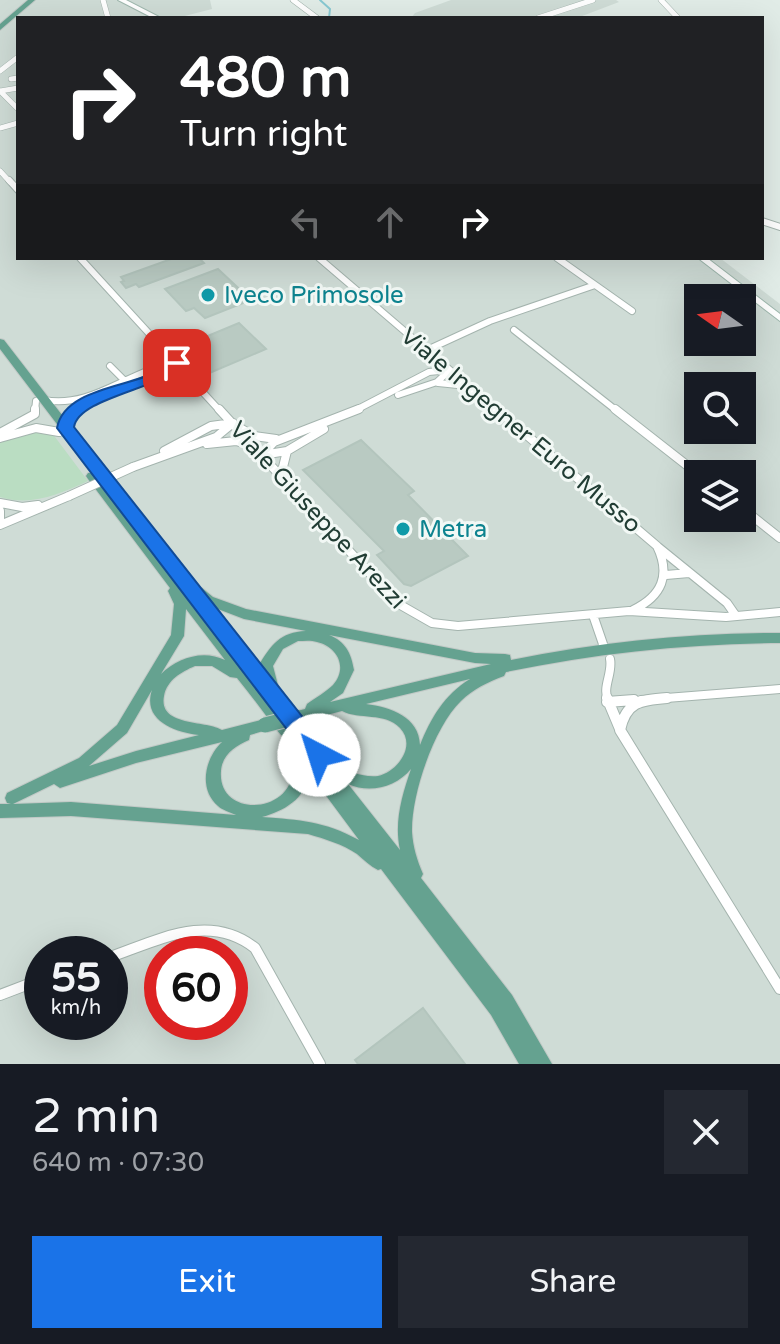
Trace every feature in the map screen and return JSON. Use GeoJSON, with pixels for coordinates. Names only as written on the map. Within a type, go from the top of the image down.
{"type":"FeatureCollection","features":[{"type":"Feature","properties":{"kind":"main road"},"geometry":{"type":"LineString","coordinates":[[0,26],[30,0]]}},
{"type":"Feature","properties":{"kind":"main road"},"geometry":{"type":"LineString","coordinates":[[0,342],[62,430],[160,558],[278,703],[506,1001],[543,1064]]}},
{"type":"Feature","properties":{"kind":"main road"},"geometry":{"type":"LineString","coordinates":[[0,354],[40,400]]}},
{"type":"Feature","properties":{"kind":"main road"},"geometry":{"type":"LineString","coordinates":[[160,558],[209,600],[244,614],[475,658],[549,659]]}},
{"type":"Feature","properties":{"kind":"main road"},"geometry":{"type":"LineString","coordinates":[[160,558],[249,684],[497,1009],[528,1064]]}},
{"type":"Feature","properties":{"kind":"main road"},"geometry":{"type":"LineString","coordinates":[[6,800],[84,762],[104,747],[122,729],[154,679],[177,636],[180,620],[176,593],[160,558]]}},
{"type":"Feature","properties":{"kind":"main road"},"geometry":{"type":"LineString","coordinates":[[278,703],[266,672],[269,658],[276,648],[292,638],[306,635],[326,637],[336,643],[349,662],[345,682],[335,694],[296,717]]}},
{"type":"Feature","properties":{"kind":"main road"},"geometry":{"type":"LineString","coordinates":[[6,800],[136,757],[470,671],[694,640],[780,638]]}},
{"type":"Feature","properties":{"kind":"main road"},"geometry":{"type":"LineString","coordinates":[[444,921],[409,861],[404,838],[407,799],[435,725],[455,698],[484,678],[549,659]]}},
{"type":"Feature","properties":{"kind":"main road"},"geometry":{"type":"LineString","coordinates":[[235,733],[199,732],[173,726],[157,711],[156,693],[168,673],[195,661],[223,664],[249,684]]}},
{"type":"Feature","properties":{"kind":"main road"},"geometry":{"type":"LineString","coordinates":[[314,751],[347,779],[370,783],[398,775],[413,755],[413,737],[407,726],[393,714],[372,709],[328,709]]}},
{"type":"Feature","properties":{"kind":"main road"},"geometry":{"type":"LineString","coordinates":[[265,725],[229,744],[215,762],[213,785],[225,803],[239,810],[255,812],[274,808],[288,799],[299,785],[303,771],[296,745]]}},
{"type":"Feature","properties":{"kind":"main road"},"geometry":{"type":"LineString","coordinates":[[0,811],[71,809],[308,827],[325,832],[363,849],[374,858],[445,942]]}},
{"type":"Feature","properties":{"kind":"street"},"geometry":{"type":"LineString","coordinates":[[121,0],[154,16]]}},
{"type":"Feature","properties":{"kind":"street"},"geometry":{"type":"LineString","coordinates":[[293,0],[313,16]]}},
{"type":"Feature","properties":{"kind":"street"},"geometry":{"type":"LineString","coordinates":[[544,16],[593,0]]}},
{"type":"Feature","properties":{"kind":"street"},"geometry":{"type":"LineString","coordinates":[[661,0],[676,16]]}},
{"type":"Feature","properties":{"kind":"street"},"geometry":{"type":"LineString","coordinates":[[0,71],[16,59]]}},
{"type":"Feature","properties":{"kind":"street"},"geometry":{"type":"LineString","coordinates":[[0,91],[14,89]]}},
{"type":"Feature","properties":{"kind":"street"},"geometry":{"type":"LineString","coordinates":[[0,91],[16,107]]}},
{"type":"Feature","properties":{"kind":"street"},"geometry":{"type":"LineString","coordinates":[[0,171],[16,188]]}},
{"type":"Feature","properties":{"kind":"street","name":"Viale Giuseppe Arezzi"},"geometry":{"type":"LineString","coordinates":[[82,260],[397,603],[432,623],[473,626],[593,615]]}},
{"type":"Feature","properties":{"kind":"street","name":"Viale Ingegner Euro Musso"},"geometry":{"type":"LineString","coordinates":[[321,260],[669,558]]}},
{"type":"Feature","properties":{"kind":"street"},"geometry":{"type":"LineString","coordinates":[[560,260],[632,311]]}},
{"type":"Feature","properties":{"kind":"street"},"geometry":{"type":"LineString","coordinates":[[705,260],[780,318]]}},
{"type":"Feature","properties":{"kind":"street"},"geometry":{"type":"LineString","coordinates":[[427,350],[490,321],[595,285]]}},
{"type":"Feature","properties":{"kind":"street"},"geometry":{"type":"LineString","coordinates":[[514,330],[684,463]]}},
{"type":"Feature","properties":{"kind":"street"},"geometry":{"type":"LineString","coordinates":[[409,335],[426,354],[427,366],[423,375]]}},
{"type":"Feature","properties":{"kind":"street"},"geometry":{"type":"LineString","coordinates":[[148,369],[157,355],[154,339]]}},
{"type":"Feature","properties":{"kind":"street"},"geometry":{"type":"LineString","coordinates":[[0,436],[36,428],[62,430],[67,417],[77,408],[148,369],[160,364],[177,363]]}},
{"type":"Feature","properties":{"kind":"street"},"geometry":{"type":"LineString","coordinates":[[155,377],[177,363]]}},
{"type":"Feature","properties":{"kind":"street"},"geometry":{"type":"LineString","coordinates":[[110,366],[127,383]]}},
{"type":"Feature","properties":{"kind":"street"},"geometry":{"type":"LineString","coordinates":[[262,455],[269,445],[281,439],[327,423],[423,375],[450,370]]}},
{"type":"Feature","properties":{"kind":"street"},"geometry":{"type":"LineString","coordinates":[[262,455],[287,451],[344,420],[441,379],[450,370]]}},
{"type":"Feature","properties":{"kind":"street"},"geometry":{"type":"LineString","coordinates":[[0,436],[31,418],[40,400],[69,402],[155,377],[185,380],[203,391]]}},
{"type":"Feature","properties":{"kind":"street"},"geometry":{"type":"LineString","coordinates":[[429,384],[458,385],[490,403]]}},
{"type":"Feature","properties":{"kind":"street"},"geometry":{"type":"LineString","coordinates":[[0,511],[0,524],[133,467],[205,428],[216,418],[219,409]]}},
{"type":"Feature","properties":{"kind":"street"},"geometry":{"type":"LineString","coordinates":[[205,428],[234,425],[262,438],[281,439]]}},
{"type":"Feature","properties":{"kind":"street"},"geometry":{"type":"LineString","coordinates":[[133,467],[216,437],[234,425]]}},
{"type":"Feature","properties":{"kind":"street"},"geometry":{"type":"LineString","coordinates":[[164,456],[226,441],[254,447]]}},
{"type":"Feature","properties":{"kind":"street"},"geometry":{"type":"LineString","coordinates":[[287,451],[283,467],[288,485]]}},
{"type":"Feature","properties":{"kind":"street"},"geometry":{"type":"LineString","coordinates":[[0,503],[22,507],[54,501]]}},
{"type":"Feature","properties":{"kind":"street"},"geometry":{"type":"LineString","coordinates":[[756,519],[780,538]]}},
{"type":"Feature","properties":{"kind":"street"},"geometry":{"type":"LineString","coordinates":[[669,558],[698,579]]}},
{"type":"Feature","properties":{"kind":"street"},"geometry":{"type":"LineString","coordinates":[[668,614],[659,607],[658,595],[669,558]]}},
{"type":"Feature","properties":{"kind":"street"},"geometry":{"type":"LineString","coordinates":[[669,558],[698,579],[736,616]]}},
{"type":"Feature","properties":{"kind":"street"},"geometry":{"type":"LineString","coordinates":[[666,575],[689,573]]}},
{"type":"Feature","properties":{"kind":"street"},"geometry":{"type":"LineString","coordinates":[[629,611],[658,595]]}},
{"type":"Feature","properties":{"kind":"street"},"geometry":{"type":"LineString","coordinates":[[603,644],[593,615],[629,611],[736,616],[780,612]]}},
{"type":"Feature","properties":{"kind":"street"},"geometry":{"type":"LineString","coordinates":[[610,659],[612,668],[605,694],[620,730],[780,989]]}},
{"type":"Feature","properties":{"kind":"street"},"geometry":{"type":"LineString","coordinates":[[607,702],[780,689]]}},
{"type":"Feature","properties":{"kind":"street"},"geometry":{"type":"LineString","coordinates":[[620,730],[624,712],[639,700]]}},
{"type":"Feature","properties":{"kind":"street"},"geometry":{"type":"LineString","coordinates":[[128,952],[201,930],[232,930],[245,937],[255,948],[320,1064]]}},
{"type":"Feature","properties":{"kind":"street"},"geometry":{"type":"LineString","coordinates":[[0,993],[24,985]]}},
{"type":"Feature","properties":{"kind":"shaded area"},"geometry":{"type":"Polygon","coordinates":[[[0,0],[210,0],[212,9],[185,16],[16,16],[16,260],[723,260],[754,284],[684,284],[684,356],[756,356],[756,286],[780,304],[780,1064],[0,1064],[0,0]]]}},
{"type":"Feature","properties":{"kind":"shaded area"},"geometry":{"type":"Polygon","coordinates":[[[451,0],[619,2],[582,16],[413,16],[451,0]]]}},
{"type":"Feature","properties":{"kind":"green space"},"geometry":{"type":"Polygon","coordinates":[[[35,431],[52,433],[88,481],[34,500],[0,497],[0,442],[35,431]]]}},
{"type":"Feature","properties":{"kind":"building"},"geometry":{"type":"Polygon","coordinates":[[[168,260],[201,260],[204,263],[139,287],[136,284],[126,288],[121,277],[168,260]]]}},
{"type":"Feature","properties":{"kind":"building","name":"Iveco Primosole"},"geometry":{"type":"Polygon","coordinates":[[[218,269],[251,300],[205,318],[194,308],[186,311],[165,289],[218,269]]]}},
{"type":"Feature","properties":{"kind":"building"},"geometry":{"type":"Polygon","coordinates":[[[239,323],[266,349],[207,374],[181,347],[239,323]]]}},
{"type":"Feature","properties":{"kind":"building","name":"Metra"},"geometry":{"type":"Polygon","coordinates":[[[361,440],[414,491],[408,495],[468,556],[411,586],[404,584],[377,555],[384,551],[303,470],[361,440]]]}},
{"type":"Feature","properties":{"kind":"building"},"geometry":{"type":"Polygon","coordinates":[[[423,1008],[465,1064],[358,1064],[355,1060],[423,1008]]]}},
{"type":"Feature","properties":{"kind":"waterway"},"geometry":{"type":"LineString","coordinates":[[320,0],[330,9],[329,16]]}},
{"type":"Feature","properties":{"kind":"place","name":"Iveco Primosole"},"geometry":{"type":"Point","coordinates":[208,295]}},
{"type":"Feature","properties":{"kind":"place","name":"Metra"},"geometry":{"type":"Point","coordinates":[403,529]}},
{"type":"Feature","properties":{"kind":"route"},"geometry":{"type":"LineString","coordinates":[[177,363],[161,376],[129,385],[80,406],[67,417],[66,428],[319,755]]}}]}
